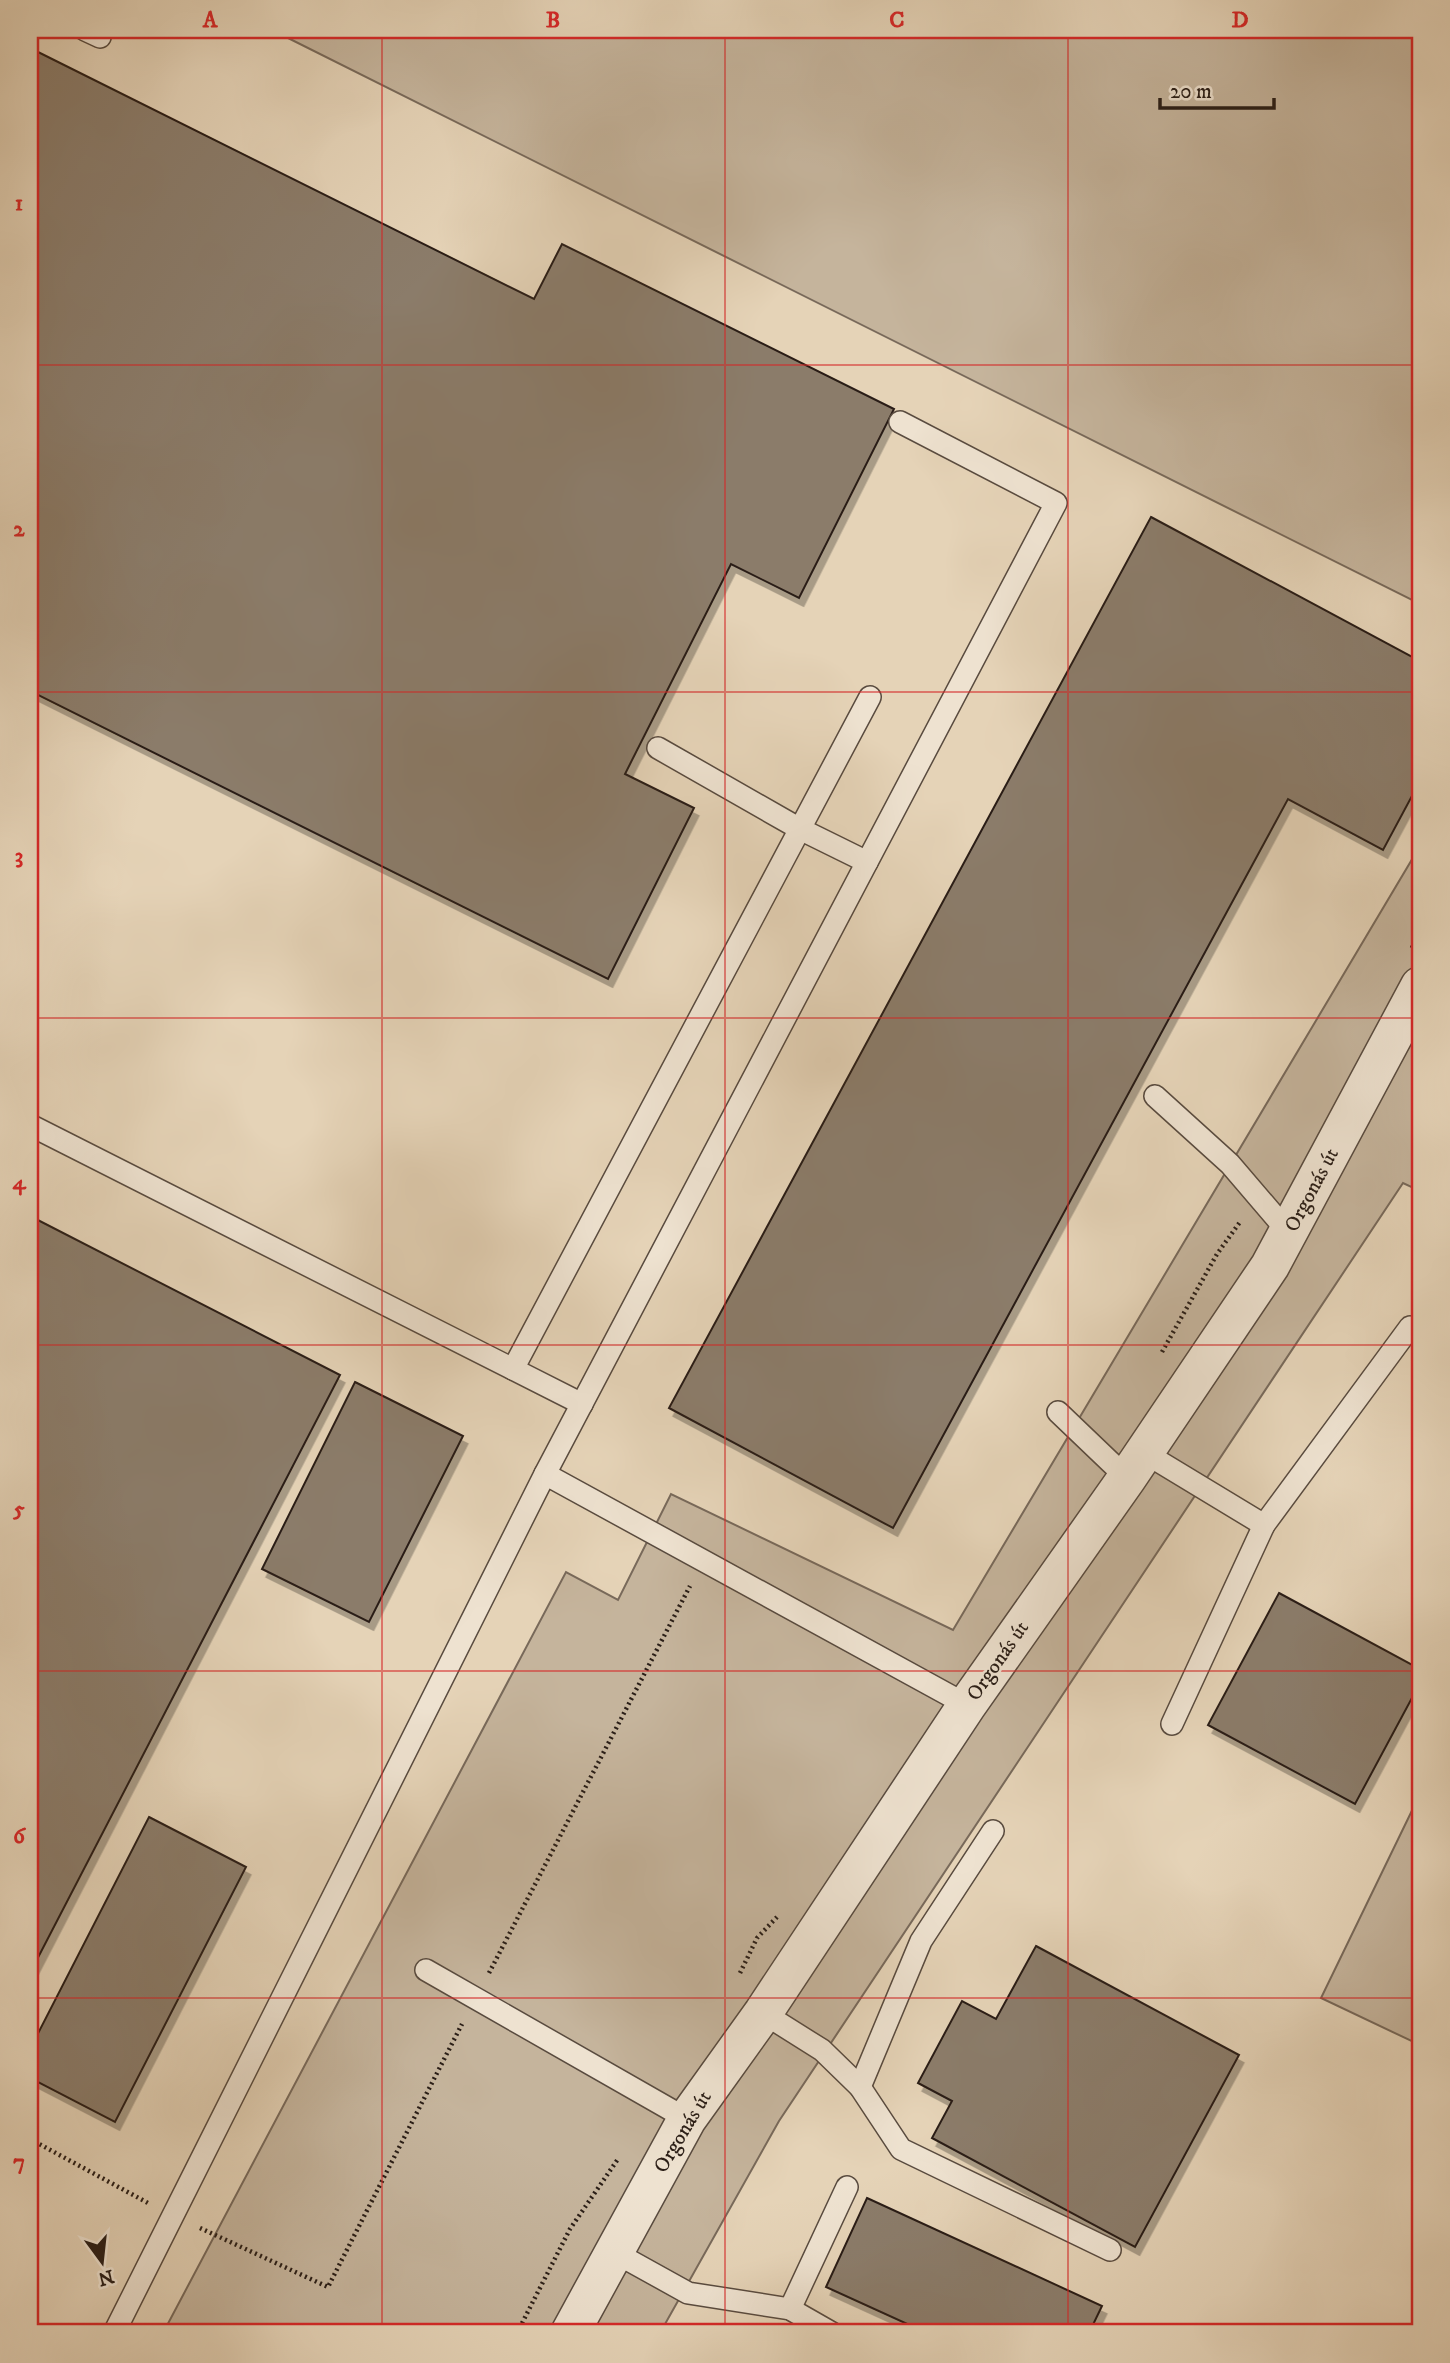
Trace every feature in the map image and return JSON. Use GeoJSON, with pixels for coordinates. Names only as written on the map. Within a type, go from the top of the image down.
{"type":"FeatureCollection","features":[{"type":"Feature","properties":{"kind":"street","name":"Orgonás út"},"geometry":{"type":"LineString","coordinates":[[570,2333],[687,2119],[763,2013],[967,1705],[1136,1466],[1270,1266],[1420,986]]}},
{"type":"Feature","properties":{"kind":"lane"},"geometry":{"type":"LineString","coordinates":[[114,2333],[545,1474],[1056,503],[900,422]]}},
{"type":"Feature","properties":{"kind":"lane"},"geometry":{"type":"LineString","coordinates":[[513,1369],[870,697]]}},
{"type":"Feature","properties":{"kind":"lane"},"geometry":{"type":"LineString","coordinates":[[658,748],[800,829],[867,862]]}},
{"type":"Feature","properties":{"kind":"lane"},"geometry":{"type":"LineString","coordinates":[[1155,1097],[1230,1164],[1289,1233]]}},
{"type":"Feature","properties":{"kind":"lane"},"geometry":{"type":"LineString","coordinates":[[30,1125],[582,1404]]}},
{"type":"Feature","properties":{"kind":"lane"},"geometry":{"type":"LineString","coordinates":[[1172,1724],[1264,1525],[1410,1327],[1420,1333]]}},
{"type":"Feature","properties":{"kind":"lane"},"geometry":{"type":"LineString","coordinates":[[1058,1412],[1136,1466],[1264,1525]]}},
{"type":"Feature","properties":{"kind":"lane"},"geometry":{"type":"LineString","coordinates":[[545,1474],[967,1705]]}},
{"type":"Feature","properties":{"kind":"lane"},"geometry":{"type":"LineString","coordinates":[[860,2087],[921,1941],[993,1831]]}},
{"type":"Feature","properties":{"kind":"lane"},"geometry":{"type":"LineString","coordinates":[[426,1970],[687,2119]]}},
{"type":"Feature","properties":{"kind":"lane"},"geometry":{"type":"LineString","coordinates":[[763,2013],[822,2050],[860,2087],[901,2149],[1110,2250]]}},
{"type":"Feature","properties":{"kind":"lane"},"geometry":{"type":"LineString","coordinates":[[790,2309],[847,2186]]}},
{"type":"Feature","properties":{"kind":"lane"},"geometry":{"type":"LineString","coordinates":[[614,2252],[688,2293],[790,2309],[832,2333]]}},
{"type":"Feature","properties":{"kind":"path"},"geometry":{"type":"LineString","coordinates":[[31,2142],[173,2217],[328,2287],[703,1561]]}},
{"type":"Feature","properties":{"kind":"shaded area"},"geometry":{"type":"Polygon","coordinates":[[[272,30],[1420,30],[1420,604],[272,30]]]}},
{"type":"Feature","properties":{"kind":"shaded area"},"geometry":{"type":"Polygon","coordinates":[[[1420,846],[1420,1191],[1403,1183],[779,2121],[660,2333],[163,2333],[566,1572],[618,1600],[671,1494],[953,1630],[1420,846]]]}},
{"type":"Feature","properties":{"kind":"shaded area"},"geometry":{"type":"Polygon","coordinates":[[[1420,1794],[1420,2045],[1321,1998],[1420,1794]]]}},
{"type":"Feature","properties":{"kind":"building"},"geometry":{"type":"Polygon","coordinates":[[[30,48],[534,299],[562,244],[894,409],[799,598],[731,564],[625,774],[694,808],[608,979],[30,691],[30,48]]]}},
{"type":"Feature","properties":{"kind":"building"},"geometry":{"type":"Polygon","coordinates":[[[1151,517],[1420,661],[1420,781],[1383,850],[1288,799],[893,1528],[669,1408],[1151,517]]]}},
{"type":"Feature","properties":{"kind":"building"},"geometry":{"type":"Polygon","coordinates":[[[30,1216],[340,1375],[30,1973],[30,1216]]]}},
{"type":"Feature","properties":{"kind":"building"},"geometry":{"type":"Polygon","coordinates":[[[355,1382],[463,1436],[369,1622],[262,1569],[355,1382]]]}},
{"type":"Feature","properties":{"kind":"building"},"geometry":{"type":"Polygon","coordinates":[[[1279,1593],[1420,1669],[1420,1683],[1355,1804],[1208,1725],[1279,1593]]]}},
{"type":"Feature","properties":{"kind":"building"},"geometry":{"type":"Polygon","coordinates":[[[149,1817],[246,1867],[115,2122],[30,2078],[30,2049],[149,1817]]]}},
{"type":"Feature","properties":{"kind":"building"},"geometry":{"type":"Polygon","coordinates":[[[1036,1946],[1239,2055],[1135,2247],[932,2138],[952,2101],[918,2083],[962,2001],[996,2019],[1036,1946]]]}},
{"type":"Feature","properties":{"kind":"building"},"geometry":{"type":"Polygon","coordinates":[[[867,2198],[1102,2306],[1089,2333],[927,2333],[826,2287],[867,2198]]]}}]}
